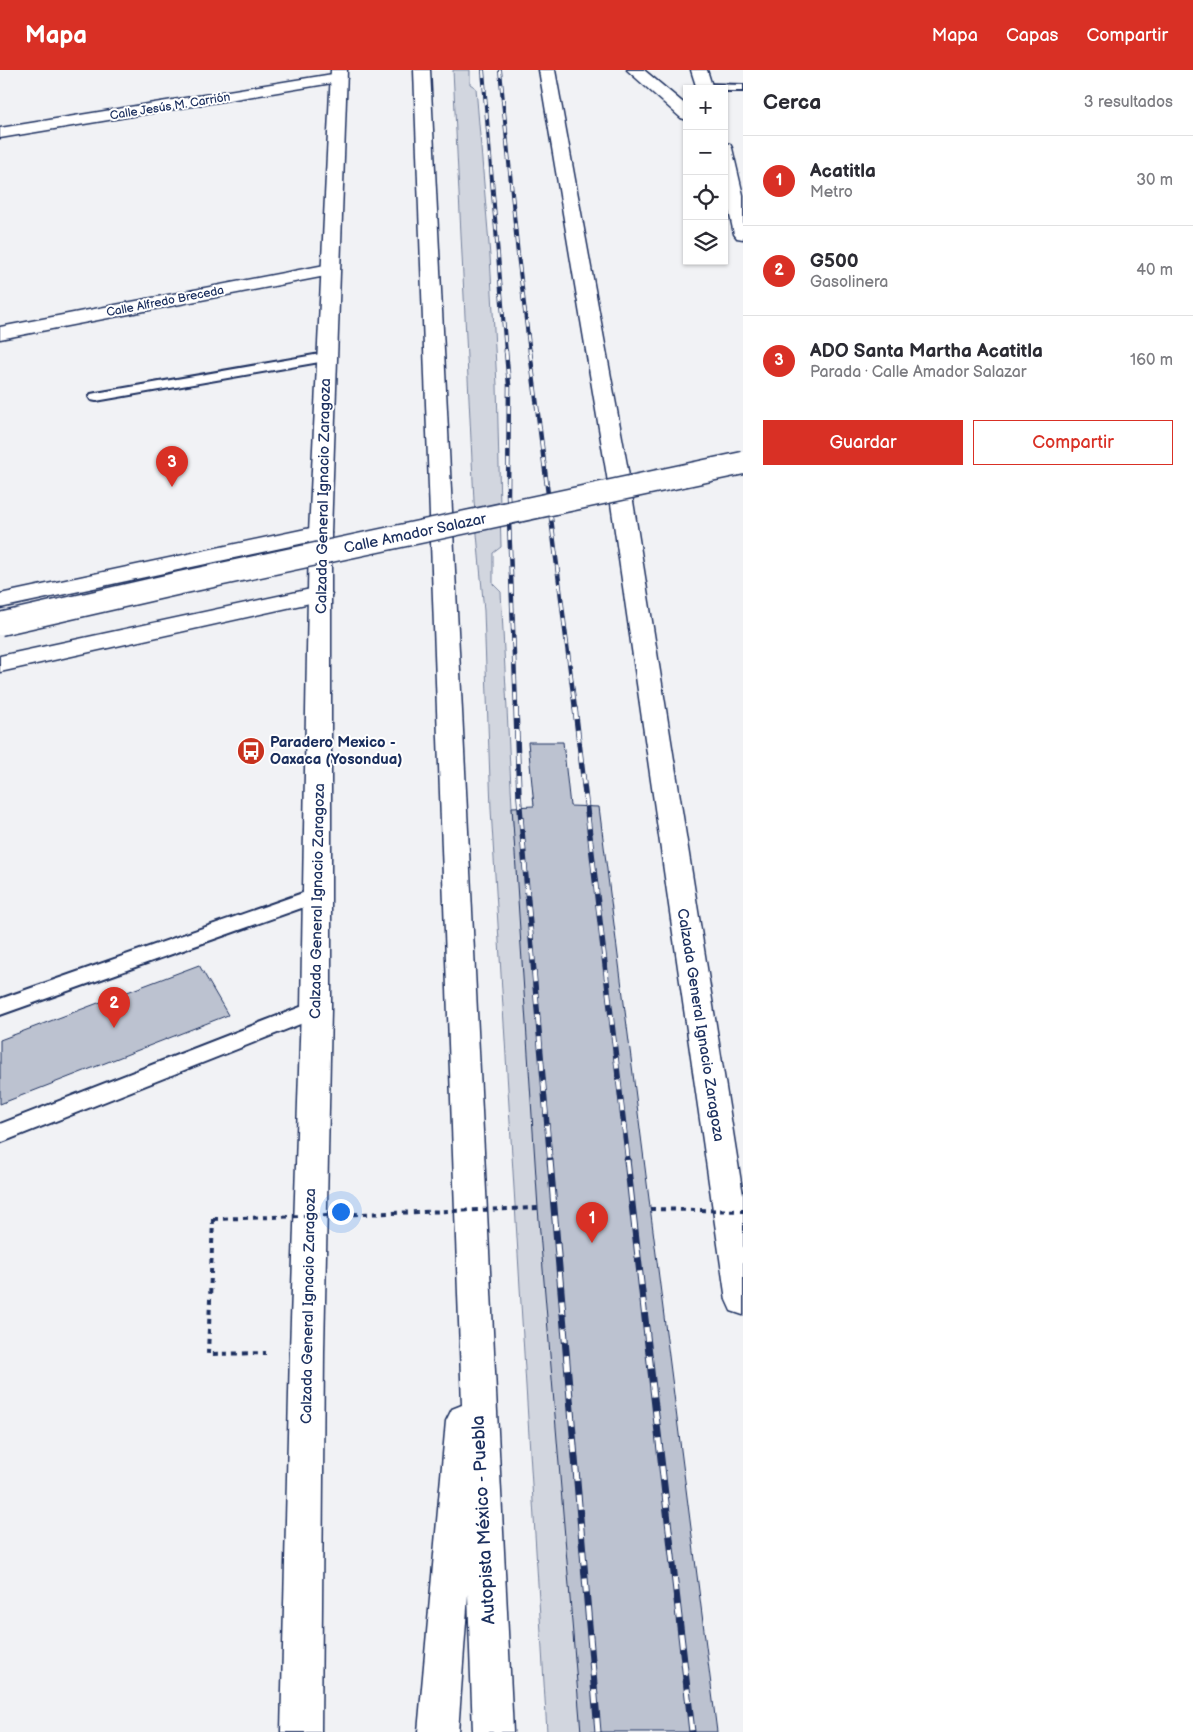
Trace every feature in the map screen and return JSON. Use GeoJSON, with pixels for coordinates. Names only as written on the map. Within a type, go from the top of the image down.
{"type":"FeatureCollection","features":[{"type":"Feature","properties":{"kind":"main road"},"geometry":{"type":"LineString","coordinates":[[422,70],[474,1308],[438,1732]]}},
{"type":"Feature","properties":{"kind":"main road","name":"Calzada General Ignacio Zaragoza"},"geometry":{"type":"LineString","coordinates":[[547,70],[618,476],[743,1300]]}},
{"type":"Feature","properties":{"kind":"main road"},"geometry":{"type":"LineString","coordinates":[[635,70],[683,112]]}},
{"type":"Feature","properties":{"kind":"main road"},"geometry":{"type":"LineString","coordinates":[[699,70],[704,85]]}},
{"type":"Feature","properties":{"kind":"main road","name":"Calzada General Ignacio Zaragoza"},"geometry":{"type":"LineString","coordinates":[[302,1732],[306,1351],[316,1009],[320,533],[339,74]]}},
{"type":"Feature","properties":{"kind":"main road","name":"Calle Jesús M. Carrión"},"geometry":{"type":"LineString","coordinates":[[0,133],[339,74]]}},
{"type":"Feature","properties":{"kind":"main road"},"geometry":{"type":"LineString","coordinates":[[728,166],[743,234]]}},
{"type":"Feature","properties":{"kind":"main road","name":"Calle Alfredo Breceda"},"geometry":{"type":"LineString","coordinates":[[0,333],[330,270]]}},
{"type":"Feature","properties":{"kind":"main road","name":"Calle Amador Salazar"},"geometry":{"type":"LineString","coordinates":[[0,624],[190,581],[743,463]]}},
{"type":"Feature","properties":{"kind":"main road"},"geometry":{"type":"LineString","coordinates":[[0,601],[320,533]]}},
{"type":"Feature","properties":{"kind":"main road"},"geometry":{"type":"LineString","coordinates":[[0,664],[320,594]]}},
{"type":"Feature","properties":{"kind":"main road","name":"Autopista México - Puebla"},"geometry":{"type":"LineString","coordinates":[[474,1308],[493,1732]]}},
{"type":"Feature","properties":{"kind":"lane"},"geometry":{"type":"LineString","coordinates":[[728,88],[743,88]]}},
{"type":"Feature","properties":{"kind":"lane"},"geometry":{"type":"LineString","coordinates":[[96,397],[326,357]]}},
{"type":"Feature","properties":{"kind":"lane"},"geometry":{"type":"LineString","coordinates":[[0,1007],[317,895]]}},
{"type":"Feature","properties":{"kind":"lane"},"geometry":{"type":"LineString","coordinates":[[0,1134],[316,1009]]}},
{"type":"Feature","properties":{"kind":"path"},"geometry":{"type":"LineString","coordinates":[[306,1351],[208,1354],[213,1218],[538,1208]]}},
{"type":"Feature","properties":{"kind":"path"},"geometry":{"type":"LineString","coordinates":[[650,1209],[743,1211]]}},
{"type":"Feature","properties":{"kind":"shaded area"},"geometry":{"type":"Polygon","coordinates":[[[453,70],[470,70],[470,84],[476,88],[490,256],[497,385],[501,547],[493,553],[493,584],[501,592],[512,807],[582,1732],[547,1732],[491,809],[484,611],[474,501],[453,70]]]}},
{"type":"Feature","properties":{"kind":"building"},"geometry":{"type":"Polygon","coordinates":[[[528,742],[563,742],[570,806],[599,807],[717,1732],[581,1732],[538,1208],[512,807],[534,806],[528,742]]]}},
{"type":"Feature","properties":{"kind":"building"},"geometry":{"type":"Polygon","coordinates":[[[199,965],[228,1015],[0,1104],[0,1040],[199,965]]]}},
{"type":"Feature","properties":{"kind":"railway"},"geometry":{"type":"LineString","coordinates":[[483,70],[506,353]]}},
{"type":"Feature","properties":{"kind":"railway"},"geometry":{"type":"LineString","coordinates":[[500,70],[518,255],[530,353]]}},
{"type":"Feature","properties":{"kind":"railway"},"geometry":{"type":"LineString","coordinates":[[506,351],[509,385],[508,494],[516,709]]}},
{"type":"Feature","properties":{"kind":"railway"},"geometry":{"type":"LineString","coordinates":[[530,351],[575,709]]}},
{"type":"Feature","properties":{"kind":"railway"},"geometry":{"type":"LineString","coordinates":[[516,708],[519,796],[550,1161]]}},
{"type":"Feature","properties":{"kind":"railway"},"geometry":{"type":"LineString","coordinates":[[575,708],[628,1161]]}},
{"type":"Feature","properties":{"kind":"railway"},"geometry":{"type":"LineString","coordinates":[[550,1160],[598,1732]]}},
{"type":"Feature","properties":{"kind":"railway"},"geometry":{"type":"LineString","coordinates":[[627,1160],[692,1732]]}},
{"type":"Feature","properties":{"kind":"place","name":"ADO Santa Martha Acatitla"},"geometry":{"type":"Point","coordinates":[172,487]}},
{"type":"Feature","properties":{"kind":"place","name":"Paradero Mexico - Oaxaca (Yosondua)"},"geometry":{"type":"Point","coordinates":[251,751]}},
{"type":"Feature","properties":{"kind":"place","name":"G500"},"geometry":{"type":"Point","coordinates":[114,1028]}},
{"type":"Feature","properties":{"kind":"place","name":"Acatitla"},"geometry":{"type":"Point","coordinates":[592,1243]}}]}
